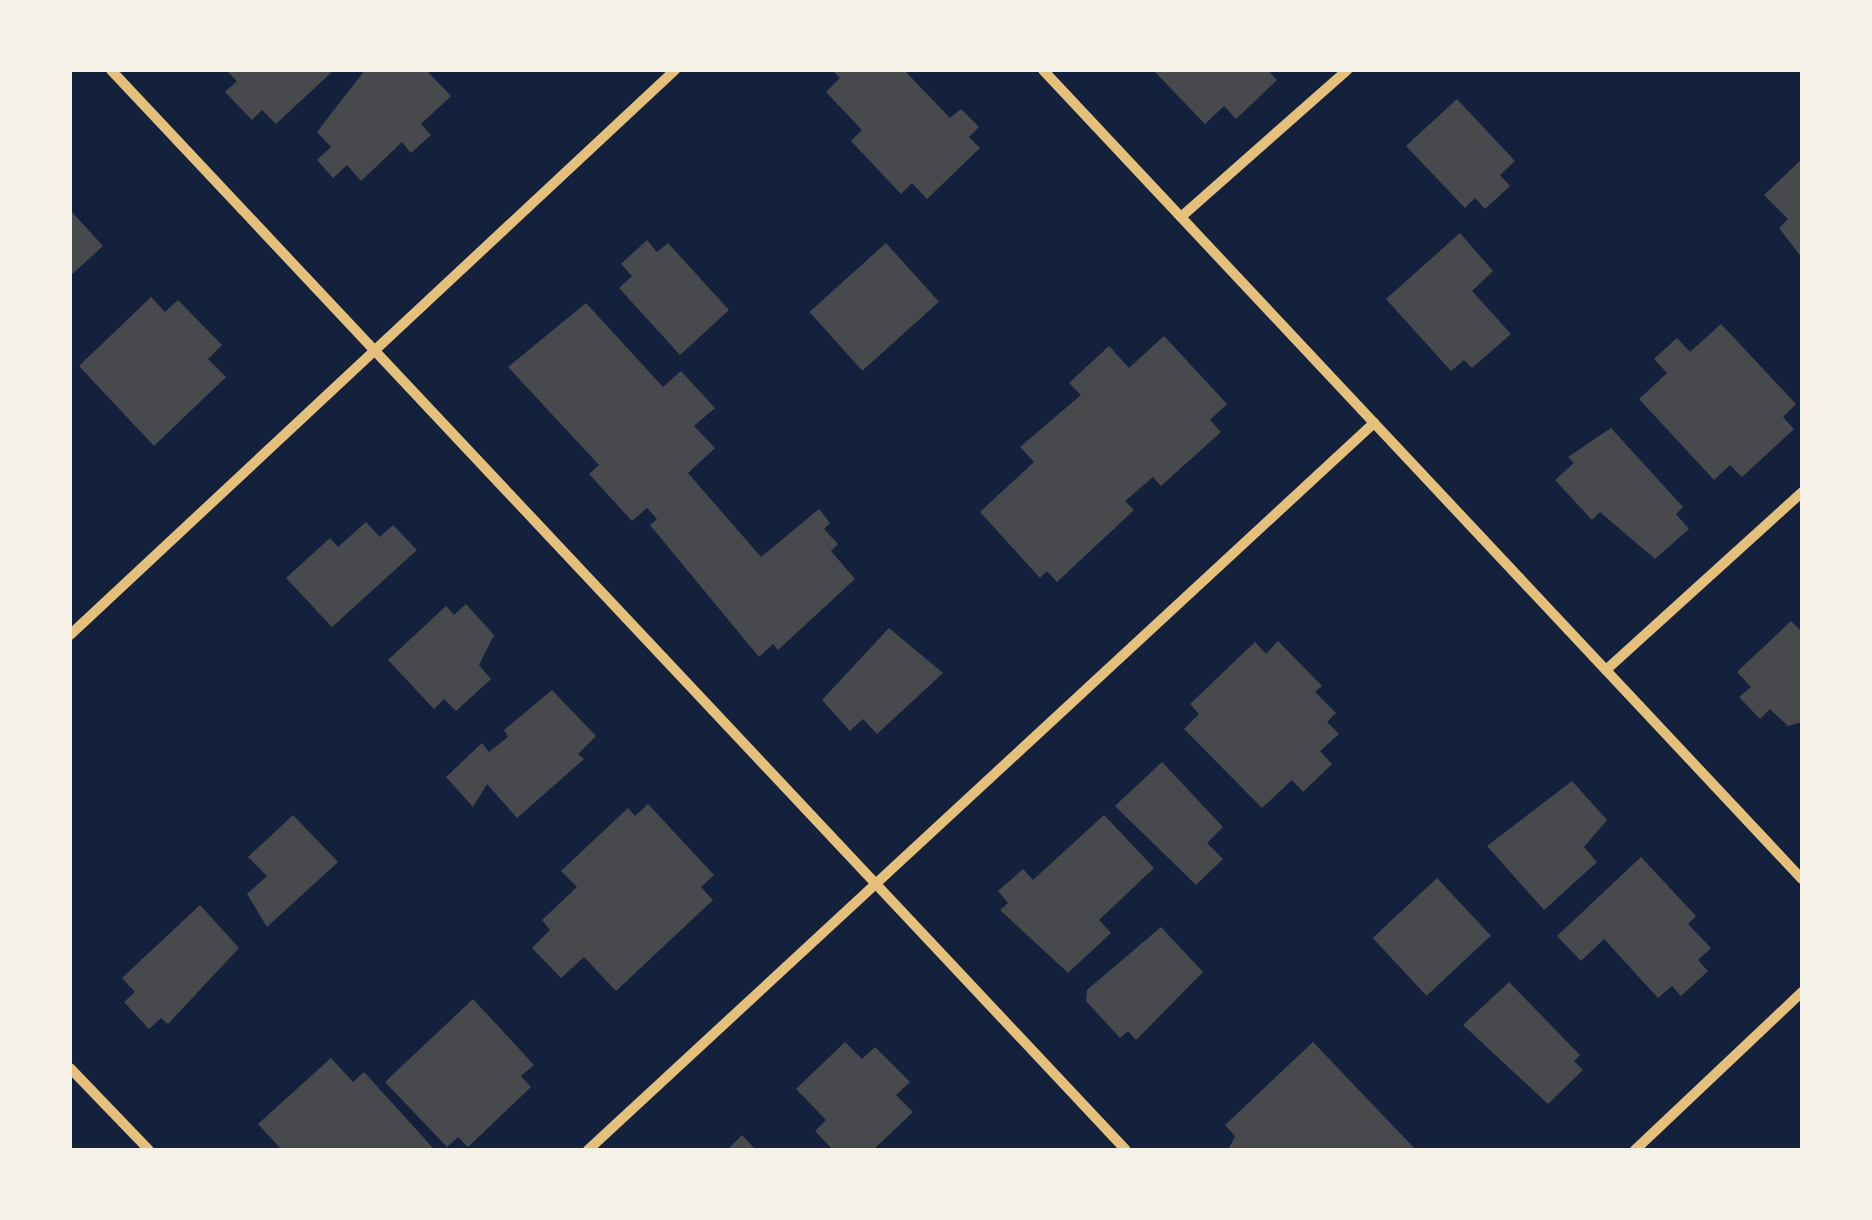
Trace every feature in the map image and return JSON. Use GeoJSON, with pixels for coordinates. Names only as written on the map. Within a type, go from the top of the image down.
{"type":"FeatureCollection","features":[{"type":"Feature","properties":{"kind":"street"},"geometry":{"type":"LineString","coordinates":[[111,70],[1126,1150]]}},
{"type":"Feature","properties":{"kind":"street"},"geometry":{"type":"LineString","coordinates":[[70,635],[676,70]]}},
{"type":"Feature","properties":{"kind":"street"},"geometry":{"type":"LineString","coordinates":[[1043,70],[1802,879]]}},
{"type":"Feature","properties":{"kind":"street"},"geometry":{"type":"LineString","coordinates":[[1181,217],[1346,70]]}},
{"type":"Feature","properties":{"kind":"street"},"geometry":{"type":"LineString","coordinates":[[588,1150],[880,889],[1374,422]]}},
{"type":"Feature","properties":{"kind":"street"},"geometry":{"type":"LineString","coordinates":[[1606,670],[1802,492]]}},
{"type":"Feature","properties":{"kind":"street"},"geometry":{"type":"LineString","coordinates":[[1636,1150],[1802,992]]}},
{"type":"Feature","properties":{"kind":"street"},"geometry":{"type":"LineString","coordinates":[[70,1068],[149,1150]]}},
{"type":"Feature","properties":{"kind":"building"},"geometry":{"type":"Polygon","coordinates":[[[226,70],[334,70],[276,124],[262,110],[252,120],[225,92],[237,81],[226,70]]]}},
{"type":"Feature","properties":{"kind":"building"},"geometry":{"type":"Polygon","coordinates":[[[365,70],[426,70],[451,96],[421,124],[431,135],[411,153],[402,142],[361,181],[347,165],[333,178],[317,160],[331,147],[317,132],[365,70]]]}},
{"type":"Feature","properties":{"kind":"building"},"geometry":{"type":"Polygon","coordinates":[[[832,70],[904,70],[950,118],[961,109],[979,127],[969,137],[980,148],[927,199],[912,183],[901,194],[851,141],[862,130],[826,92],[840,78],[832,70]]]}},
{"type":"Feature","properties":{"kind":"building"},"geometry":{"type":"Polygon","coordinates":[[[1153,70],[1268,70],[1277,80],[1236,119],[1224,106],[1205,124],[1153,70]]]}},
{"type":"Feature","properties":{"kind":"building"},"geometry":{"type":"Polygon","coordinates":[[[1457,99],[1515,161],[1500,175],[1510,186],[1485,209],[1475,198],[1465,208],[1406,146],[1457,99]]]}},
{"type":"Feature","properties":{"kind":"building"},"geometry":{"type":"Polygon","coordinates":[[[1802,159],[1802,258],[1779,228],[1788,219],[1764,195],[1802,159]]]}},
{"type":"Feature","properties":{"kind":"building"},"geometry":{"type":"Polygon","coordinates":[[[70,210],[103,246],[70,276],[70,210]]]}},
{"type":"Feature","properties":{"kind":"building"},"geometry":{"type":"Polygon","coordinates":[[[1460,233],[1493,271],[1472,291],[1511,334],[1472,368],[1464,360],[1451,371],[1386,299],[1460,233]]]}},
{"type":"Feature","properties":{"kind":"building"},"geometry":{"type":"Polygon","coordinates":[[[647,240],[657,252],[668,243],[729,310],[680,355],[619,288],[632,276],[621,264],[647,240]]]}},
{"type":"Feature","properties":{"kind":"building"},"geometry":{"type":"Polygon","coordinates":[[[886,243],[939,302],[862,371],[809,312],[886,243]]]}},
{"type":"Feature","properties":{"kind":"building"},"geometry":{"type":"Polygon","coordinates":[[[151,297],[165,312],[178,300],[222,345],[208,359],[226,377],[154,446],[79,366],[151,297]]]}},
{"type":"Feature","properties":{"kind":"building"},"geometry":{"type":"Polygon","coordinates":[[[586,303],[663,387],[681,371],[715,408],[694,426],[715,448],[688,473],[761,557],[819,509],[830,523],[824,529],[838,544],[831,551],[855,579],[778,650],[773,644],[759,657],[650,525],[657,519],[647,508],[632,521],[589,474],[599,465],[508,367],[586,303]]]}},
{"type":"Feature","properties":{"kind":"building"},"geometry":{"type":"Polygon","coordinates":[[[1721,324],[1796,404],[1783,417],[1794,429],[1742,477],[1730,465],[1714,480],[1639,399],[1667,373],[1654,359],[1677,338],[1690,352],[1721,324]]]}},
{"type":"Feature","properties":{"kind":"building"},"geometry":{"type":"Polygon","coordinates":[[[1164,336],[1227,404],[1210,420],[1221,432],[1161,486],[1153,477],[1125,501],[1134,510],[1057,582],[1047,571],[1040,578],[980,512],[1034,462],[1020,447],[1081,395],[1069,383],[1109,346],[1129,368],[1164,336]]]}},
{"type":"Feature","properties":{"kind":"building"},"geometry":{"type":"Polygon","coordinates":[[[1611,428],[1683,507],[1676,514],[1689,529],[1655,559],[1600,512],[1592,520],[1555,480],[1574,463],[1568,457],[1611,428]]]}},
{"type":"Feature","properties":{"kind":"building"},"geometry":{"type":"Polygon","coordinates":[[[366,522],[380,537],[393,525],[417,550],[332,627],[286,578],[330,538],[338,547],[366,522]]]}},
{"type":"Feature","properties":{"kind":"building"},"geometry":{"type":"Polygon","coordinates":[[[466,604],[494,635],[479,665],[491,679],[456,711],[444,699],[434,709],[388,660],[446,606],[454,615],[466,604]]]}},
{"type":"Feature","properties":{"kind":"building"},"geometry":{"type":"Polygon","coordinates":[[[1791,621],[1802,632],[1802,722],[1788,726],[1770,709],[1760,719],[1739,697],[1751,687],[1737,672],[1791,621]]]}},
{"type":"Feature","properties":{"kind":"building"},"geometry":{"type":"Polygon","coordinates":[[[889,628],[943,673],[877,734],[863,719],[850,731],[822,700],[889,628]]]}},
{"type":"Feature","properties":{"kind":"building"},"geometry":{"type":"Polygon","coordinates":[[[1278,641],[1322,686],[1315,692],[1336,713],[1327,722],[1339,734],[1320,751],[1332,764],[1303,792],[1292,780],[1262,808],[1184,729],[1199,714],[1190,704],[1255,642],[1266,654],[1278,641]]]}},
{"type":"Feature","properties":{"kind":"building"},"geometry":{"type":"Polygon","coordinates":[[[552,690],[596,736],[578,754],[584,759],[517,818],[487,784],[473,807],[446,777],[482,743],[489,752],[508,737],[504,730],[552,690]]]}},
{"type":"Feature","properties":{"kind":"building"},"geometry":{"type":"Polygon","coordinates":[[[1162,762],[1223,827],[1207,843],[1223,859],[1196,885],[1115,806],[1162,762]]]}},
{"type":"Feature","properties":{"kind":"building"},"geometry":{"type":"Polygon","coordinates":[[[1572,781],[1607,820],[1584,847],[1597,862],[1544,910],[1487,846],[1572,781]]]}},
{"type":"Feature","properties":{"kind":"building"},"geometry":{"type":"Polygon","coordinates":[[[648,804],[714,875],[701,887],[713,900],[616,991],[584,957],[561,978],[532,948],[550,930],[542,920],[577,887],[561,871],[628,808],[635,816],[648,804]]]}},
{"type":"Feature","properties":{"kind":"building"},"geometry":{"type":"Polygon","coordinates":[[[293,815],[338,862],[267,927],[247,894],[267,876],[248,857],[293,815]]]}},
{"type":"Feature","properties":{"kind":"building"},"geometry":{"type":"Polygon","coordinates":[[[1104,815],[1154,868],[1099,920],[1111,933],[1068,973],[1000,910],[1008,903],[998,891],[1023,869],[1033,880],[1104,815]]]}},
{"type":"Feature","properties":{"kind":"building"},"geometry":{"type":"Polygon","coordinates":[[[1641,857],[1696,916],[1688,924],[1711,948],[1698,960],[1708,971],[1681,996],[1672,986],[1658,998],[1604,939],[1581,961],[1557,936],[1641,857]]]}},
{"type":"Feature","properties":{"kind":"building"},"geometry":{"type":"Polygon","coordinates":[[[1437,878],[1491,936],[1427,996],[1373,938],[1437,878]]]}},
{"type":"Feature","properties":{"kind":"building"},"geometry":{"type":"Polygon","coordinates":[[[200,905],[239,948],[168,1024],[161,1018],[149,1029],[124,1002],[135,992],[122,978],[200,905]]]}},
{"type":"Feature","properties":{"kind":"building"},"geometry":{"type":"Polygon","coordinates":[[[1161,927],[1203,972],[1136,1040],[1128,1031],[1120,1038],[1086,1001],[1087,990],[1161,927]]]}},
{"type":"Feature","properties":{"kind":"building"},"geometry":{"type":"Polygon","coordinates":[[[1509,982],[1580,1055],[1574,1061],[1583,1070],[1548,1104],[1463,1025],[1509,982]]]}},
{"type":"Feature","properties":{"kind":"building"},"geometry":{"type":"Polygon","coordinates":[[[473,999],[534,1065],[521,1076],[531,1087],[468,1147],[458,1137],[447,1147],[385,1082],[473,999]]]}},
{"type":"Feature","properties":{"kind":"building"},"geometry":{"type":"Polygon","coordinates":[[[845,1042],[862,1059],[875,1047],[910,1082],[896,1095],[913,1112],[873,1150],[833,1150],[815,1131],[826,1120],[796,1089],[845,1042]]]}},
{"type":"Feature","properties":{"kind":"building"},"geometry":{"type":"Polygon","coordinates":[[[1313,1042],[1416,1150],[1228,1150],[1235,1136],[1225,1125],[1313,1042]]]}},
{"type":"Feature","properties":{"kind":"building"},"geometry":{"type":"Polygon","coordinates":[[[331,1058],[353,1082],[364,1072],[433,1148],[282,1150],[258,1124],[331,1058]]]}},
{"type":"Feature","properties":{"kind":"building"},"geometry":{"type":"Polygon","coordinates":[[[742,1135],[756,1150],[727,1150],[742,1135]]]}}]}
